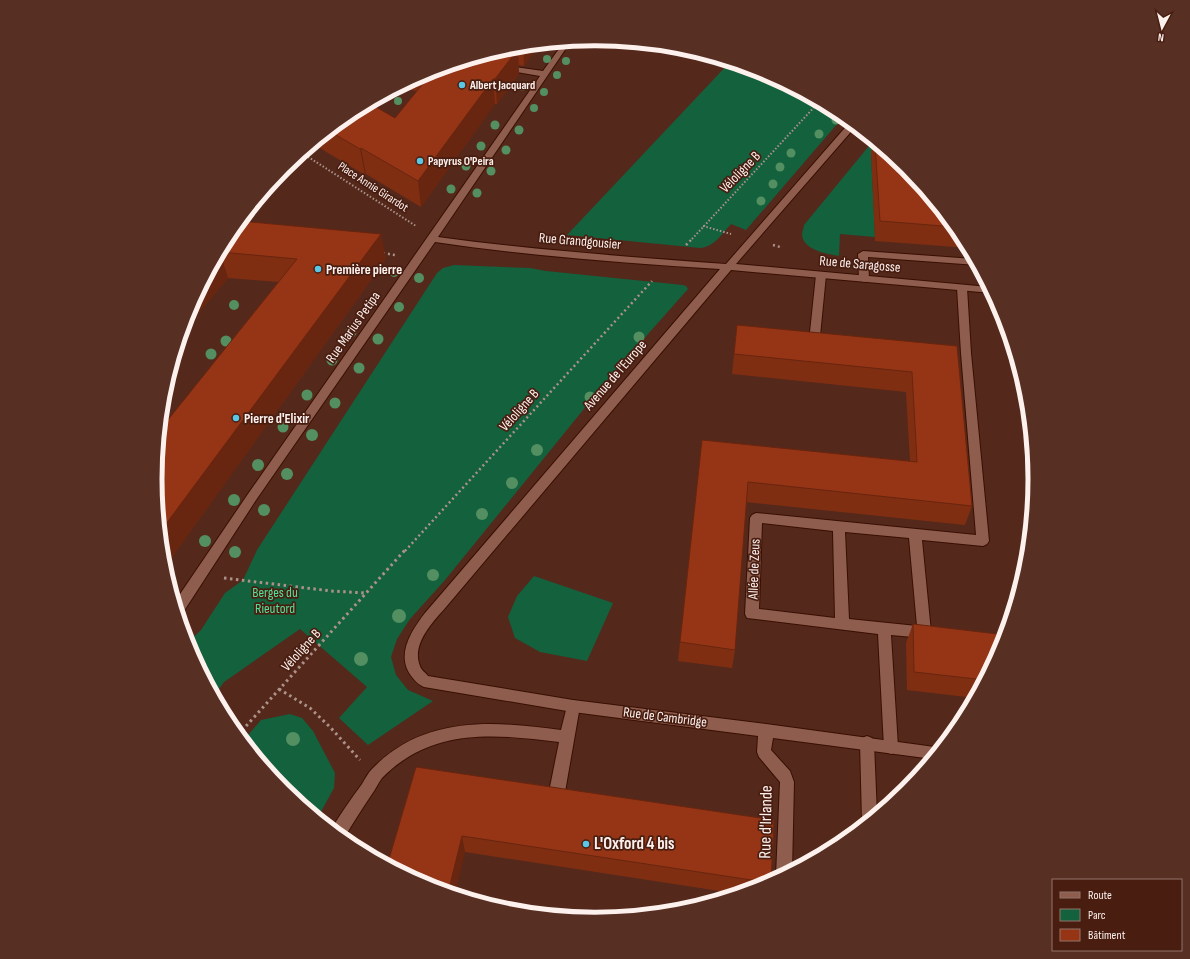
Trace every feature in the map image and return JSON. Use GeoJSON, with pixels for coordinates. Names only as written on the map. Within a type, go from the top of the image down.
{"type":"FeatureCollection","features":[{"type":"Feature","properties":{"kind":"street","name":"Rue Marius Petipa"},"geometry":{"type":"LineString","coordinates":[[180,605],[252,498],[564,47]]}},
{"type":"Feature","properties":{"kind":"street"},"geometry":{"type":"LineString","coordinates":[[494,65],[545,74]]}},
{"type":"Feature","properties":{"kind":"street","name":"Avenue de l'Europe"},"geometry":{"type":"LineString","coordinates":[[411,653],[418,632],[441,603],[726,268],[849,129]]}},
{"type":"Feature","properties":{"kind":"street","name":"Rue Grandgousier"},"geometry":{"type":"LineString","coordinates":[[432,239],[475,246],[726,268]]}},
{"type":"Feature","properties":{"kind":"street"},"geometry":{"type":"LineString","coordinates":[[864,279],[863,254],[969,262]]}},
{"type":"Feature","properties":{"kind":"street","name":"Rue de Saragosse"},"geometry":{"type":"LineString","coordinates":[[726,268],[746,268],[985,290]]}},
{"type":"Feature","properties":{"kind":"street"},"geometry":{"type":"LineString","coordinates":[[792,334],[815,336],[821,275]]}},
{"type":"Feature","properties":{"kind":"street","name":"Allée de Zeus"},"geometry":{"type":"LineString","coordinates":[[938,634],[752,614],[756,518],[983,541],[962,352],[962,288]]}},
{"type":"Feature","properties":{"kind":"street"},"geometry":{"type":"LineString","coordinates":[[839,527],[842,624]]}},
{"type":"Feature","properties":{"kind":"street"},"geometry":{"type":"LineString","coordinates":[[915,534],[924,632]]}},
{"type":"Feature","properties":{"kind":"street"},"geometry":{"type":"LineString","coordinates":[[884,629],[891,746]]}},
{"type":"Feature","properties":{"kind":"street","name":"Rue de Cambridge"},"geometry":{"type":"LineString","coordinates":[[411,653],[413,667],[424,681],[573,706],[932,752]]}},
{"type":"Feature","properties":{"kind":"street"},"geometry":{"type":"LineString","coordinates":[[573,706],[568,737],[550,791],[573,795]]}},
{"type":"Feature","properties":{"kind":"street"},"geometry":{"type":"LineString","coordinates":[[340,830],[378,772],[404,750],[436,736],[480,728],[507,729],[568,737]]}},
{"type":"Feature","properties":{"kind":"street","name":"Rue d'Irlande"},"geometry":{"type":"LineString","coordinates":[[766,730],[764,752],[785,776],[787,782],[784,869]]}},
{"type":"Feature","properties":{"kind":"street"},"geometry":{"type":"LineString","coordinates":[[867,743],[870,814]]}},
{"type":"Feature","properties":{"kind":"path","name":"Véloligne B"},"geometry":{"type":"LineString","coordinates":[[242,730],[366,592],[608,328],[815,106]]}},
{"type":"Feature","properties":{"kind":"path","name":"Place Annie Girardot"},"geometry":{"type":"LineString","coordinates":[[307,156],[411,222],[432,239]]}},
{"type":"Feature","properties":{"kind":"path"},"geometry":{"type":"LineString","coordinates":[[382,253],[417,260]]}},
{"type":"Feature","properties":{"kind":"path"},"geometry":{"type":"LineString","coordinates":[[243,580],[331,591],[366,592]]}},
{"type":"Feature","properties":{"kind":"path"},"geometry":{"type":"LineString","coordinates":[[279,689],[310,708],[330,727],[363,764]]}},
{"type":"Feature","properties":{"kind":"green space"},"geometry":{"type":"Polygon","coordinates":[[[726,67],[761,79],[787,91],[812,104],[839,121],[746,230],[731,224],[714,243],[700,248],[567,235],[726,67]]]}},
{"type":"Feature","properties":{"kind":"green space"},"geometry":{"type":"Polygon","coordinates":[[[870,145],[879,152],[871,152],[875,237],[840,234],[839,256],[816,250],[806,244],[802,234],[804,225],[870,145]]]}},
{"type":"Feature","properties":{"kind":"green space","name":"Berges du Rieutord"},"geometry":{"type":"Polygon","coordinates":[[[454,265],[530,268],[546,271],[683,285],[688,289],[609,378],[445,580],[410,619],[397,639],[391,657],[396,675],[408,690],[433,701],[368,745],[339,718],[367,687],[300,629],[224,682],[217,691],[206,671],[192,639],[201,630],[225,593],[243,580],[257,550],[437,273],[443,268],[454,265]]]}},
{"type":"Feature","properties":{"kind":"green space"},"geometry":{"type":"Polygon","coordinates":[[[534,576],[613,603],[587,661],[540,652],[515,638],[508,617],[517,596],[534,576]]]}},
{"type":"Feature","properties":{"kind":"green space"},"geometry":{"type":"Polygon","coordinates":[[[290,714],[302,718],[313,731],[335,773],[334,788],[320,814],[288,786],[247,737],[261,720],[290,714]]]}},
{"type":"Feature","properties":{"kind":"building"},"geometry":{"type":"Polygon","coordinates":[[[515,53],[495,79],[493,79],[418,181],[334,134],[375,106],[395,118],[425,81],[456,69],[515,53]]]}},
{"type":"Feature","properties":{"kind":"building"},"geometry":{"type":"Polygon","coordinates":[[[875,149],[902,173],[921,194],[946,226],[880,221],[875,149]]]}},
{"type":"Feature","properties":{"kind":"building"},"geometry":{"type":"Polygon","coordinates":[[[247,222],[381,234],[164,527],[162,508],[162,451],[165,424],[297,259],[227,253],[247,222]]]}},
{"type":"Feature","properties":{"kind":"building"},"geometry":{"type":"Polygon","coordinates":[[[737,325],[957,346],[972,506],[748,482],[735,650],[680,642],[702,440],[917,462],[912,372],[734,354],[737,325]]]}},
{"type":"Feature","properties":{"kind":"building"},"geometry":{"type":"Polygon","coordinates":[[[913,624],[1000,634],[979,679],[914,672],[913,624]]]}},
{"type":"Feature","properties":{"kind":"building","name":"L'Oxford 4 bis"},"geometry":{"type":"Polygon","coordinates":[[[416,767],[774,820],[771,875],[758,881],[462,836],[449,888],[429,880],[389,861],[416,767]]]}},
{"type":"Feature","properties":{"kind":"place","name":"Albert Jacquard"},"geometry":{"type":"Point","coordinates":[462,85]}},
{"type":"Feature","properties":{"kind":"place","name":"Papyrus O'Peira"},"geometry":{"type":"Point","coordinates":[420,161]}},
{"type":"Feature","properties":{"kind":"place","name":"Première pierre"},"geometry":{"type":"Point","coordinates":[318,269]}},
{"type":"Feature","properties":{"kind":"place","name":"Pierre d'Elixir"},"geometry":{"type":"Point","coordinates":[236,418]}},
{"type":"Feature","properties":{"kind":"place","name":"L'Oxford 4 bis"},"geometry":{"type":"Point","coordinates":[586,844]}}]}
